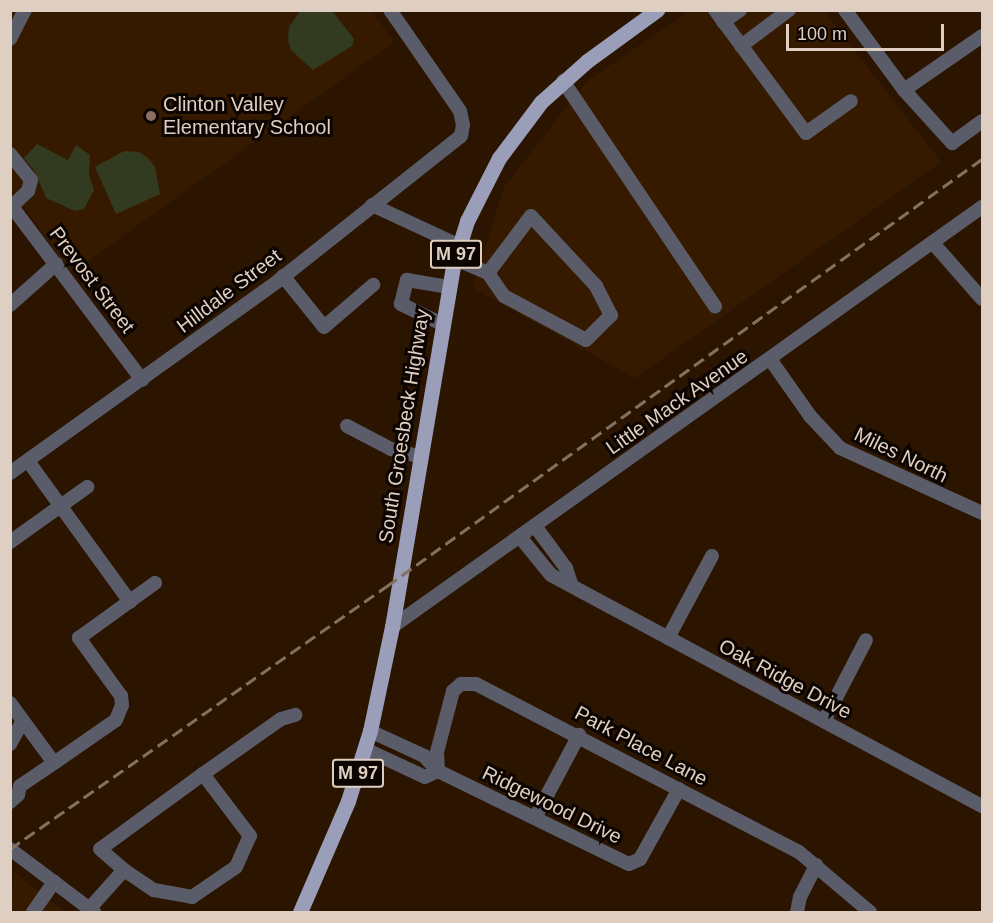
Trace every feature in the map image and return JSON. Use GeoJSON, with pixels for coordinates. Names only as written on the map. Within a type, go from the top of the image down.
{"type":"FeatureCollection","features":[{"type":"Feature","properties":{"kind":"main road","name":"South Groesbeck Highway"},"geometry":{"type":"LineString","coordinates":[[300,912],[348,801],[370,731],[392,627],[456,252],[481,191],[510,140],[563,81],[657,10]]}},
{"type":"Feature","properties":{"kind":"street"},"geometry":{"type":"LineString","coordinates":[[10,39],[25,10]]}},
{"type":"Feature","properties":{"kind":"street","name":"Hilldale Street"},"geometry":{"type":"LineString","coordinates":[[10,473],[142,380],[283,276],[372,205],[453,145],[463,131],[460,111],[390,10]]}},
{"type":"Feature","properties":{"kind":"street"},"geometry":{"type":"LineString","coordinates":[[714,10],[806,132],[851,101]]}},
{"type":"Feature","properties":{"kind":"street"},"geometry":{"type":"LineString","coordinates":[[723,22],[740,10]]}},
{"type":"Feature","properties":{"kind":"street"},"geometry":{"type":"LineString","coordinates":[[741,46],[789,10]]}},
{"type":"Feature","properties":{"kind":"street"},"geometry":{"type":"LineString","coordinates":[[845,10],[904,90],[952,143],[982,121]]}},
{"type":"Feature","properties":{"kind":"street"},"geometry":{"type":"LineString","coordinates":[[904,90],[982,36]]}},
{"type":"Feature","properties":{"kind":"street"},"geometry":{"type":"LineString","coordinates":[[563,81],[716,306]]}},
{"type":"Feature","properties":{"kind":"street"},"geometry":{"type":"LineString","coordinates":[[10,154],[31,180],[28,191],[11,205]]}},
{"type":"Feature","properties":{"kind":"street","name":"Prevost Street"},"geometry":{"type":"LineString","coordinates":[[11,205],[142,380]]}},
{"type":"Feature","properties":{"kind":"street"},"geometry":{"type":"LineString","coordinates":[[372,205],[456,252],[488,273],[504,296],[586,340],[611,315],[596,286],[531,216],[488,273]]}},
{"type":"Feature","properties":{"kind":"street","name":"Little Mack Avenue"},"geometry":{"type":"LineString","coordinates":[[392,627],[982,207]]}},
{"type":"Feature","properties":{"kind":"street"},"geometry":{"type":"LineString","coordinates":[[933,243],[982,299]]}},
{"type":"Feature","properties":{"kind":"street"},"geometry":{"type":"LineString","coordinates":[[13,296],[56,264]]}},
{"type":"Feature","properties":{"kind":"street"},"geometry":{"type":"LineString","coordinates":[[283,276],[324,327],[373,285]]}},
{"type":"Feature","properties":{"kind":"street"},"geometry":{"type":"LineString","coordinates":[[442,324],[400,304],[407,280],[449,287]]}},
{"type":"Feature","properties":{"kind":"street","name":"Miles North"},"geometry":{"type":"LineString","coordinates":[[770,359],[810,416],[840,448],[982,513]]}},
{"type":"Feature","properties":{"kind":"street"},"geometry":{"type":"LineString","coordinates":[[347,426],[391,449],[420,457]]}},
{"type":"Feature","properties":{"kind":"street"},"geometry":{"type":"LineString","coordinates":[[28,461],[130,602]]}},
{"type":"Feature","properties":{"kind":"street"},"geometry":{"type":"LineString","coordinates":[[10,542],[87,487]]}},
{"type":"Feature","properties":{"kind":"street"},"geometry":{"type":"LineString","coordinates":[[535,526],[566,568],[571,583]]}},
{"type":"Feature","properties":{"kind":"street","name":"Oak Ridge Drive"},"geometry":{"type":"LineString","coordinates":[[520,537],[551,575],[571,583],[668,638],[982,806]]}},
{"type":"Feature","properties":{"kind":"street"},"geometry":{"type":"LineString","coordinates":[[668,638],[712,556]]}},
{"type":"Feature","properties":{"kind":"street"},"geometry":{"type":"LineString","coordinates":[[10,802],[18,795],[15,784],[54,763],[120,714],[121,696],[79,638],[155,583]]}},
{"type":"Feature","properties":{"kind":"street"},"geometry":{"type":"LineString","coordinates":[[824,721],[866,640]]}},
{"type":"Feature","properties":{"kind":"street","name":"Park Place Lane"},"geometry":{"type":"LineString","coordinates":[[438,771],[437,752],[453,691],[466,683],[476,684],[579,735],[816,865],[870,912]]}},
{"type":"Feature","properties":{"kind":"street"},"geometry":{"type":"LineString","coordinates":[[11,706],[54,763]]}},
{"type":"Feature","properties":{"kind":"street"},"geometry":{"type":"LineString","coordinates":[[203,774],[250,836],[236,867],[192,897],[154,890],[124,870],[100,849],[203,774],[281,719],[295,715]]}},
{"type":"Feature","properties":{"kind":"street"},"geometry":{"type":"LineString","coordinates":[[10,744],[23,721]]}},
{"type":"Feature","properties":{"kind":"street","name":"Ridgewood Drive"},"geometry":{"type":"LineString","coordinates":[[370,731],[424,756],[438,771],[536,816],[625,863],[635,864],[679,789]]}},
{"type":"Feature","properties":{"kind":"street"},"geometry":{"type":"LineString","coordinates":[[536,816],[579,735]]}},
{"type":"Feature","properties":{"kind":"street","name":"Ridgewood Drive"},"geometry":{"type":"LineString","coordinates":[[365,749],[425,777],[438,771]]}},
{"type":"Feature","properties":{"kind":"street"},"geometry":{"type":"LineString","coordinates":[[10,849],[92,910],[124,870]]}},
{"type":"Feature","properties":{"kind":"street"},"geometry":{"type":"LineString","coordinates":[[797,912],[800,897],[816,865]]}},
{"type":"Feature","properties":{"kind":"street"},"geometry":{"type":"LineString","coordinates":[[33,912],[54,882]]}},
{"type":"Feature","properties":{"kind":"shaded area","name":"Clinton Valley Elementary School"},"geometry":{"type":"Polygon","coordinates":[[[10,11],[372,11],[394,42],[71,273],[11,189],[10,11]]]}},
{"type":"Feature","properties":{"kind":"shaded area"},"geometry":{"type":"Polygon","coordinates":[[[690,11],[824,11],[941,162],[635,378],[473,288],[504,187],[587,81],[690,11]]]}},
{"type":"Feature","properties":{"kind":"shaded area"},"geometry":{"type":"Polygon","coordinates":[[[14,872],[65,912],[11,912],[14,872]]]}},
{"type":"Feature","properties":{"kind":"green space"},"geometry":{"type":"Polygon","coordinates":[[[300,11],[332,11],[354,39],[352,46],[313,70],[291,50],[288,40],[289,27],[300,11]]]}},
{"type":"Feature","properties":{"kind":"green space"},"geometry":{"type":"Polygon","coordinates":[[[37,144],[68,160],[76,145],[90,155],[89,174],[94,190],[84,209],[75,211],[46,198],[35,172],[24,158],[37,144]]]}},
{"type":"Feature","properties":{"kind":"green space"},"geometry":{"type":"Polygon","coordinates":[[[124,151],[139,152],[148,158],[155,167],[160,194],[116,214],[95,167],[124,151]]]}},
{"type":"Feature","properties":{"kind":"railway"},"geometry":{"type":"LineString","coordinates":[[10,849],[387,586],[982,159]]}},
{"type":"Feature","properties":{"kind":"place","name":"Clinton Valley Elementary School"},"geometry":{"type":"Point","coordinates":[151,116]}}]}
